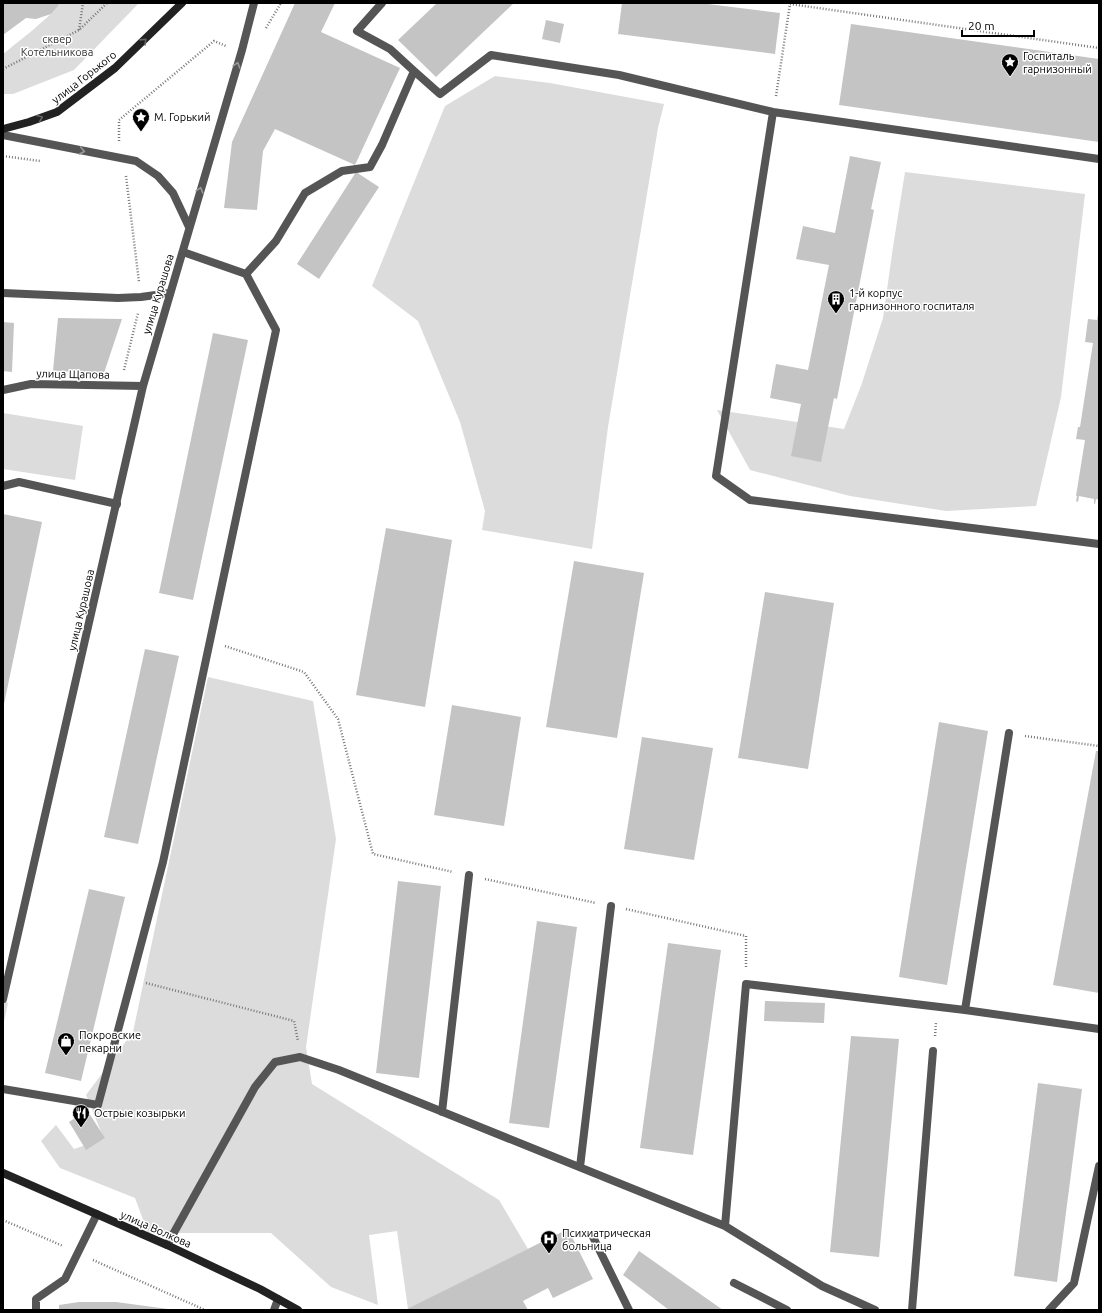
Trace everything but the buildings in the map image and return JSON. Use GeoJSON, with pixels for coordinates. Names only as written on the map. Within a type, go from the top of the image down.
{"type":"FeatureCollection","features":[{"type":"Feature","properties":{"kind":"main road","name":"улица Горького"},"geometry":{"type":"LineString","coordinates":[[3,129],[57,112],[116,68],[182,3]]}},
{"type":"Feature","properties":{"kind":"main road","name":"улица Волкова"},"geometry":{"type":"LineString","coordinates":[[3,1173],[167,1245],[298,1310]]}},
{"type":"Feature","properties":{"kind":"street","name":"улица Курашова"},"geometry":{"type":"LineString","coordinates":[[3,999],[143,386],[242,50],[254,3]]}},
{"type":"Feature","properties":{"kind":"street"},"geometry":{"type":"LineString","coordinates":[[382,3],[357,31],[390,49],[440,94],[491,55],[620,75],[773,112],[1099,159]]}},
{"type":"Feature","properties":{"kind":"street"},"geometry":{"type":"LineString","coordinates":[[246,274],[276,241],[306,193],[342,171],[370,167],[382,145],[414,71]]}},
{"type":"Feature","properties":{"kind":"street"},"geometry":{"type":"LineString","coordinates":[[773,112],[716,476],[750,500],[1099,544]]}},
{"type":"Feature","properties":{"kind":"street"},"geometry":{"type":"LineString","coordinates":[[3,135],[136,161],[158,176],[173,193],[189,227]]}},
{"type":"Feature","properties":{"kind":"street"},"geometry":{"type":"LineString","coordinates":[[3,1090],[98,1105],[163,862],[276,330],[246,274],[183,252]]}},
{"type":"Feature","properties":{"kind":"street"},"geometry":{"type":"LineString","coordinates":[[3,293],[118,298],[141,297],[170,293]]}},
{"type":"Feature","properties":{"kind":"street","name":"улица Щапова"},"geometry":{"type":"LineString","coordinates":[[3,390],[31,384],[143,386]]}},
{"type":"Feature","properties":{"kind":"street"},"geometry":{"type":"LineString","coordinates":[[3,486],[19,482],[117,504]]}},
{"type":"Feature","properties":{"kind":"street"},"geometry":{"type":"LineString","coordinates":[[965,1010],[1008,733]]}},
{"type":"Feature","properties":{"kind":"street"},"geometry":{"type":"LineString","coordinates":[[442,1112],[469,875]]}},
{"type":"Feature","properties":{"kind":"street"},"geometry":{"type":"LineString","coordinates":[[580,1167],[611,906]]}},
{"type":"Feature","properties":{"kind":"street"},"geometry":{"type":"LineString","coordinates":[[725,1226],[746,984],[965,1010],[1099,1029]]}},
{"type":"Feature","properties":{"kind":"street"},"geometry":{"type":"LineString","coordinates":[[912,1310],[934,1051]]}},
{"type":"Feature","properties":{"kind":"street"},"geometry":{"type":"LineString","coordinates":[[167,1245],[255,1087],[275,1062],[300,1057],[339,1070],[725,1226],[822,1286],[875,1310]]}},
{"type":"Feature","properties":{"kind":"street"},"geometry":{"type":"LineString","coordinates":[[1049,1310],[1074,1283],[1099,1166]]}},
{"type":"Feature","properties":{"kind":"street"},"geometry":{"type":"LineString","coordinates":[[36,1310],[36,1299],[64,1279],[97,1214]]}},
{"type":"Feature","properties":{"kind":"street"},"geometry":{"type":"LineString","coordinates":[[593,1237],[629,1310]]}},
{"type":"Feature","properties":{"kind":"street"},"geometry":{"type":"LineString","coordinates":[[734,1283],[787,1310]]}},
{"type":"Feature","properties":{"kind":"street"},"geometry":{"type":"LineString","coordinates":[[274,1310],[278,1299]]}},
{"type":"Feature","properties":{"kind":"path"},"geometry":{"type":"LineString","coordinates":[[79,30],[83,3]]}},
{"type":"Feature","properties":{"kind":"path"},"geometry":{"type":"LineString","coordinates":[[3,69],[79,30],[107,3]]}},
{"type":"Feature","properties":{"kind":"path"},"geometry":{"type":"LineString","coordinates":[[773,112],[790,4],[1099,48]]}},
{"type":"Feature","properties":{"kind":"path"},"geometry":{"type":"LineString","coordinates":[[119,145],[119,120],[214,41],[232,48]]}},
{"type":"Feature","properties":{"kind":"path"},"geometry":{"type":"LineString","coordinates":[[3,156],[41,161]]}},
{"type":"Feature","properties":{"kind":"path"},"geometry":{"type":"LineString","coordinates":[[121,386],[141,297],[125,173]]}},
{"type":"Feature","properties":{"kind":"path"},"geometry":{"type":"LineString","coordinates":[[210,641],[304,672],[338,719],[373,854],[746,936],[746,984]]}},
{"type":"Feature","properties":{"kind":"path"},"geometry":{"type":"LineString","coordinates":[[1008,733],[1099,746]]}},
{"type":"Feature","properties":{"kind":"path"},"geometry":{"type":"LineString","coordinates":[[132,979],[294,1021],[300,1057]]}},
{"type":"Feature","properties":{"kind":"path"},"geometry":{"type":"LineString","coordinates":[[934,1051],[937,1007]]}},
{"type":"Feature","properties":{"kind":"path"},"geometry":{"type":"LineString","coordinates":[[3,1220],[205,1310]]}},
{"type":"Feature","properties":{"kind":"green space","name":"сквер Котельникова"},"geometry":{"type":"Polygon","coordinates":[[[59,3],[139,3],[74,70],[13,94],[3,94],[3,54],[43,21],[59,3]]]}},
{"type":"Feature","properties":{"kind":"green space"},"geometry":{"type":"Polygon","coordinates":[[[495,76],[550,83],[664,104],[658,128],[608,427],[592,549],[482,530],[485,511],[460,422],[418,321],[372,286],[445,106],[495,76]]]}},
{"type":"Feature","properties":{"kind":"green space"},"geometry":{"type":"Polygon","coordinates":[[[905,172],[1085,194],[1061,397],[1036,506],[946,511],[850,496],[750,470],[717,410],[844,429],[861,386],[883,318],[905,172]]]}},
{"type":"Feature","properties":{"kind":"green space"},"geometry":{"type":"Polygon","coordinates":[[[3,413],[83,426],[75,480],[3,469],[3,413]]]}},
{"type":"Feature","properties":{"kind":"green space"},"geometry":{"type":"Polygon","coordinates":[[[208,677],[313,701],[336,839],[306,1047],[312,1084],[499,1200],[528,1249],[408,1309],[397,1231],[369,1235],[378,1305],[331,1287],[271,1233],[148,1233],[135,1198],[60,1168],[41,1141],[56,1125],[74,1149],[104,1139],[86,1095],[133,1032],[208,677]]]}},
{"type":"Feature","properties":{"kind":"green space"},"geometry":{"type":"Polygon","coordinates":[[[3,1000],[8,1003],[3,1026],[3,1000]]]}},
{"type":"Feature","properties":{"kind":"place","name":"Госпиталь гарнизонный"},"geometry":{"type":"Point","coordinates":[1010,77]}},
{"type":"Feature","properties":{"kind":"place","name":"М. Горький"},"geometry":{"type":"Point","coordinates":[141,132]}},
{"type":"Feature","properties":{"kind":"place","name":"1-й корпус гарнизонного госпиталя"},"geometry":{"type":"Point","coordinates":[836,314]}},
{"type":"Feature","properties":{"kind":"place","name":"Покровские пекарни"},"geometry":{"type":"Point","coordinates":[66,1056]}},
{"type":"Feature","properties":{"kind":"place","name":"Острые козырьки"},"geometry":{"type":"Point","coordinates":[81,1128]}},
{"type":"Feature","properties":{"kind":"place","name":"Психиатрическая больница"},"geometry":{"type":"Point","coordinates":[549,1254]}}]}
